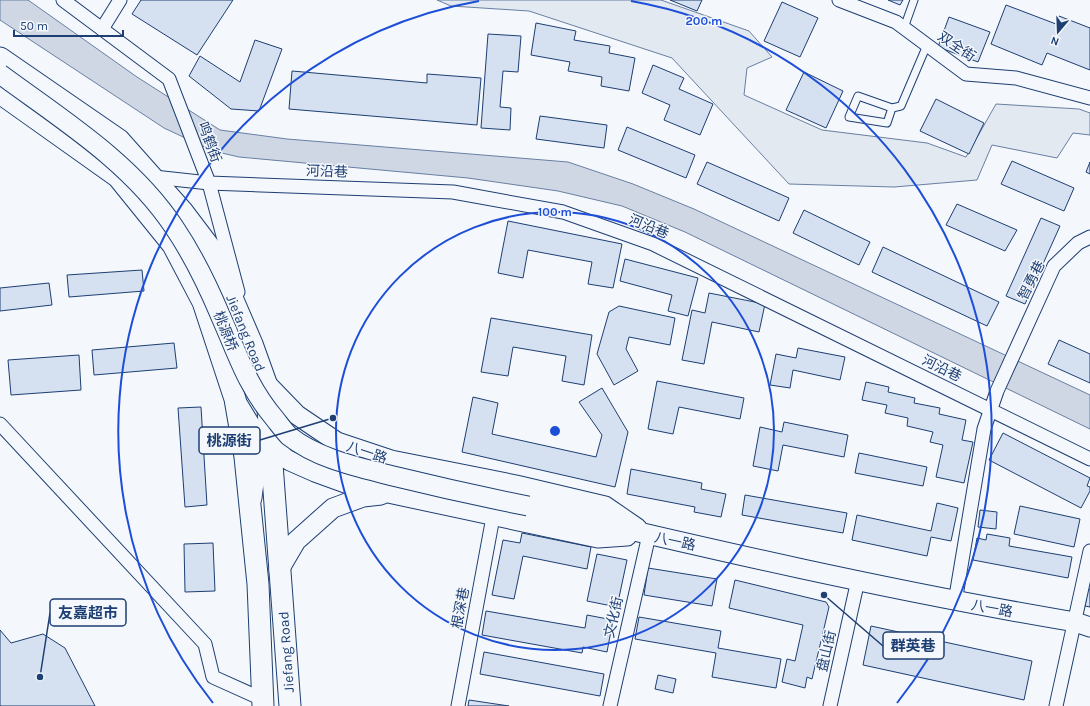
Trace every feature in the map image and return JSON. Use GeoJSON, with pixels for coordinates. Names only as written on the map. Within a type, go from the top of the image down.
{"type":"FeatureCollection","features":[{"type":"Feature","properties":{"kind":"main road","name":"Jiefang Road"},"geometry":{"type":"LineString","coordinates":[[0,58],[119,140],[154,177],[211,249],[252,344],[266,383],[290,706]]}},
{"type":"Feature","properties":{"kind":"main road","name":"桃源桥"},"geometry":{"type":"LineString","coordinates":[[0,74],[84,136],[138,182],[174,226],[197,265],[221,317],[237,358],[260,402],[288,435],[311,450],[344,463],[454,491],[528,506],[648,535]]}},
{"type":"Feature","properties":{"kind":"main road","name":"Jiefang Road"},"geometry":{"type":"LineString","coordinates":[[0,92],[118,177],[173,245],[203,302],[234,399],[245,457],[252,512],[258,584],[262,702]]}},
{"type":"Feature","properties":{"kind":"main road","name":"八一路"},"geometry":{"type":"LineString","coordinates":[[266,383],[297,415],[337,442],[391,460],[516,484],[605,506],[648,535],[955,602],[1082,625]]}},
{"type":"Feature","properties":{"kind":"main road"},"geometry":{"type":"LineString","coordinates":[[234,399],[251,426],[272,450],[290,462],[351,485],[493,517],[598,538],[648,535]]}},
{"type":"Feature","properties":{"kind":"main road"},"geometry":{"type":"LineString","coordinates":[[252,512],[256,476],[262,462],[272,450],[282,446],[293,446],[391,460]]}},
{"type":"Feature","properties":{"kind":"main road"},"geometry":{"type":"LineString","coordinates":[[279,570],[296,541],[333,508],[363,497],[393,494]]}},
{"type":"Feature","properties":{"kind":"street","name":"鸣鹤街"},"geometry":{"type":"LineString","coordinates":[[63,0],[169,79],[209,183],[252,344]]}},
{"type":"Feature","properties":{"kind":"street"},"geometry":{"type":"LineString","coordinates":[[102,29],[120,0]]}},
{"type":"Feature","properties":{"kind":"street","name":"双全街"},"geometry":{"type":"LineString","coordinates":[[839,0],[896,22],[966,74],[1016,78],[1090,98]]}},
{"type":"Feature","properties":{"kind":"street","name":"河沿巷"},"geometry":{"type":"LineString","coordinates":[[154,177],[209,183],[453,192],[563,212],[653,244],[1090,459]]}},
{"type":"Feature","properties":{"kind":"street","name":"智勇巷"},"geometry":{"type":"LineString","coordinates":[[955,602],[984,429],[997,391],[1054,266],[1078,243],[1090,237]]}},
{"type":"Feature","properties":{"kind":"street"},"geometry":{"type":"LineString","coordinates":[[0,424],[205,644],[213,677],[262,702]]}},
{"type":"Feature","properties":{"kind":"street","name":"根深巷"},"geometry":{"type":"LineString","coordinates":[[458,706],[493,517]]}},
{"type":"Feature","properties":{"kind":"street","name":"文化街"},"geometry":{"type":"LineString","coordinates":[[610,706],[648,535]]}},
{"type":"Feature","properties":{"kind":"street"},"geometry":{"type":"LineString","coordinates":[[1056,706],[1082,625],[1090,551]]}},
{"type":"Feature","properties":{"kind":"street","name":"盘山街"},"geometry":{"type":"LineString","coordinates":[[830,706],[858,580]]}},
{"type":"Feature","properties":{"kind":"lane"},"geometry":{"type":"LineString","coordinates":[[904,28],[914,0]]}},
{"type":"Feature","properties":{"kind":"lane"},"geometry":{"type":"LineString","coordinates":[[892,108],[887,123],[849,118],[858,96],[892,108],[901,106],[927,45]]}},
{"type":"Feature","properties":{"kind":"shaded area"},"geometry":{"type":"Polygon","coordinates":[[[0,0],[28,0],[137,77],[220,130],[287,139],[568,162],[633,184],[694,209],[1090,395],[1090,429],[685,232],[622,206],[558,191],[468,178],[239,157],[213,151],[164,128],[0,20],[0,0]]]}},
{"type":"Feature","properties":{"kind":"shaded area"},"geometry":{"type":"Polygon","coordinates":[[[437,0],[661,0],[749,31],[772,57],[747,68],[744,95],[822,130],[927,143],[966,157],[996,104],[1079,109],[1090,113],[1090,135],[1073,133],[1057,158],[992,145],[977,180],[894,187],[789,184],[672,58],[529,11],[451,6],[437,0]]]}},
{"type":"Feature","properties":{"kind":"building"},"geometry":{"type":"Polygon","coordinates":[[[141,0],[233,0],[197,55],[132,14],[141,0]]]}},
{"type":"Feature","properties":{"kind":"building"},"geometry":{"type":"Polygon","coordinates":[[[670,0],[702,0],[697,11],[670,0]]]}},
{"type":"Feature","properties":{"kind":"building"},"geometry":{"type":"Polygon","coordinates":[[[888,0],[903,0],[900,5],[888,0]]]}},
{"type":"Feature","properties":{"kind":"building"},"geometry":{"type":"Polygon","coordinates":[[[782,2],[818,18],[800,57],[764,41],[782,2]]]}},
{"type":"Feature","properties":{"kind":"building"},"geometry":{"type":"Polygon","coordinates":[[[1006,5],[1056,24],[1059,16],[1090,28],[1090,70],[1047,53],[1042,65],[991,44],[1006,5]]]}},
{"type":"Feature","properties":{"kind":"building"},"geometry":{"type":"Polygon","coordinates":[[[949,17],[990,32],[978,62],[938,47],[949,17]]]}},
{"type":"Feature","properties":{"kind":"building"},"geometry":{"type":"Polygon","coordinates":[[[536,23],[576,31],[574,40],[610,46],[609,53],[635,58],[629,91],[601,86],[602,77],[568,71],[570,62],[531,55],[536,23]]]}},
{"type":"Feature","properties":{"kind":"building"},"geometry":{"type":"Polygon","coordinates":[[[488,34],[521,36],[518,72],[503,71],[500,107],[511,108],[510,130],[481,128],[488,34]]]}},
{"type":"Feature","properties":{"kind":"building"},"geometry":{"type":"Polygon","coordinates":[[[255,40],[282,49],[259,111],[231,109],[189,76],[200,56],[240,82],[255,40]]]}},
{"type":"Feature","properties":{"kind":"building"},"geometry":{"type":"Polygon","coordinates":[[[653,65],[684,78],[679,89],[713,104],[700,135],[664,120],[670,105],[642,93],[653,65]]]}},
{"type":"Feature","properties":{"kind":"building"},"geometry":{"type":"Polygon","coordinates":[[[292,71],[427,83],[427,74],[481,78],[477,125],[289,109],[292,71]]]}},
{"type":"Feature","properties":{"kind":"building"},"geometry":{"type":"Polygon","coordinates":[[[804,72],[843,91],[826,128],[786,110],[804,72]]]}},
{"type":"Feature","properties":{"kind":"building"},"geometry":{"type":"Polygon","coordinates":[[[936,99],[984,123],[969,154],[920,131],[936,99]]]}},
{"type":"Feature","properties":{"kind":"building"},"geometry":{"type":"Polygon","coordinates":[[[540,116],[607,125],[604,148],[536,139],[540,116]]]}},
{"type":"Feature","properties":{"kind":"building"},"geometry":{"type":"Polygon","coordinates":[[[627,127],[695,155],[686,178],[618,150],[627,127]]]}},
{"type":"Feature","properties":{"kind":"building"},"geometry":{"type":"Polygon","coordinates":[[[1012,161],[1074,188],[1064,211],[1001,184],[1012,161]]]}},
{"type":"Feature","properties":{"kind":"building"},"geometry":{"type":"Polygon","coordinates":[[[707,162],[789,198],[779,221],[697,184],[707,162]]]}},
{"type":"Feature","properties":{"kind":"building"},"geometry":{"type":"Polygon","coordinates":[[[1090,162],[1090,174],[1086,172],[1090,162]]]}},
{"type":"Feature","properties":{"kind":"building"},"geometry":{"type":"Polygon","coordinates":[[[957,204],[1017,230],[1005,251],[946,225],[957,204]]]}},
{"type":"Feature","properties":{"kind":"building"},"geometry":{"type":"Polygon","coordinates":[[[804,210],[870,242],[859,265],[793,233],[804,210]]]}},
{"type":"Feature","properties":{"kind":"building"},"geometry":{"type":"Polygon","coordinates":[[[1041,218],[1060,226],[1025,304],[1006,296],[1041,218]]]}},
{"type":"Feature","properties":{"kind":"building"},"geometry":{"type":"Polygon","coordinates":[[[508,221],[622,244],[613,288],[588,284],[592,262],[528,250],[523,278],[498,273],[508,221]]]}},
{"type":"Feature","properties":{"kind":"building"},"geometry":{"type":"Polygon","coordinates":[[[883,247],[999,302],[987,326],[872,272],[883,247]]]}},
{"type":"Feature","properties":{"kind":"building"},"geometry":{"type":"Polygon","coordinates":[[[625,259],[698,278],[688,316],[668,311],[672,295],[620,281],[625,259]]]}},
{"type":"Feature","properties":{"kind":"building"},"geometry":{"type":"Polygon","coordinates":[[[142,270],[144,291],[69,297],[67,275],[142,270]]]}},
{"type":"Feature","properties":{"kind":"building"},"geometry":{"type":"Polygon","coordinates":[[[49,283],[52,305],[0,311],[0,288],[49,283]]]}},
{"type":"Feature","properties":{"kind":"building"},"geometry":{"type":"Polygon","coordinates":[[[709,293],[765,304],[759,332],[712,322],[704,364],[682,360],[692,310],[705,313],[709,293]]]}},
{"type":"Feature","properties":{"kind":"building"},"geometry":{"type":"Polygon","coordinates":[[[619,306],[675,318],[670,345],[629,337],[626,349],[638,371],[614,385],[597,354],[609,312],[619,306]]]}},
{"type":"Feature","properties":{"kind":"building"},"geometry":{"type":"Polygon","coordinates":[[[491,318],[592,335],[584,385],[562,381],[566,356],[513,347],[508,376],[481,372],[491,318]]]}},
{"type":"Feature","properties":{"kind":"building"},"geometry":{"type":"Polygon","coordinates":[[[1059,340],[1090,354],[1090,383],[1048,364],[1059,340]]]}},
{"type":"Feature","properties":{"kind":"building"},"geometry":{"type":"Polygon","coordinates":[[[174,343],[177,368],[94,375],[92,350],[174,343]]]}},
{"type":"Feature","properties":{"kind":"building"},"geometry":{"type":"Polygon","coordinates":[[[798,348],[845,357],[840,380],[793,370],[790,388],[770,385],[776,354],[796,358],[798,348]]]}},
{"type":"Feature","properties":{"kind":"building"},"geometry":{"type":"Polygon","coordinates":[[[79,355],[81,390],[11,395],[8,360],[79,355]]]}},
{"type":"Feature","properties":{"kind":"building"},"geometry":{"type":"Polygon","coordinates":[[[657,381],[744,398],[740,419],[679,407],[673,434],[648,429],[657,381]]]}},
{"type":"Feature","properties":{"kind":"building"},"geometry":{"type":"Polygon","coordinates":[[[866,382],[889,387],[888,392],[915,398],[914,403],[940,408],[939,414],[966,420],[962,440],[973,442],[964,483],[936,477],[943,445],[930,442],[933,432],[907,426],[908,418],[885,413],[887,405],[862,400],[866,382]]]}},
{"type":"Feature","properties":{"kind":"building"},"geometry":{"type":"Polygon","coordinates":[[[602,388],[628,432],[615,487],[462,452],[473,397],[498,403],[492,434],[596,457],[602,435],[579,402],[602,388]]]}},
{"type":"Feature","properties":{"kind":"building"},"geometry":{"type":"Polygon","coordinates":[[[201,407],[207,505],[185,507],[178,408],[201,407]]]}},
{"type":"Feature","properties":{"kind":"building"},"geometry":{"type":"Polygon","coordinates":[[[784,422],[848,435],[844,457],[783,445],[778,471],[753,466],[760,427],[782,432],[784,422]]]}},
{"type":"Feature","properties":{"kind":"building"},"geometry":{"type":"Polygon","coordinates":[[[1003,433],[1090,478],[1087,486],[1090,487],[1090,491],[1081,508],[989,460],[1003,433]]]}},
{"type":"Feature","properties":{"kind":"building"},"geometry":{"type":"Polygon","coordinates":[[[859,453],[927,467],[923,486],[855,473],[859,453]]]}},
{"type":"Feature","properties":{"kind":"building"},"geometry":{"type":"Polygon","coordinates":[[[631,469],[702,483],[701,489],[726,494],[721,517],[694,512],[695,507],[627,494],[631,469]]]}},
{"type":"Feature","properties":{"kind":"building"},"geometry":{"type":"Polygon","coordinates":[[[745,495],[847,513],[843,533],[742,515],[745,495]]]}},
{"type":"Feature","properties":{"kind":"building"},"geometry":{"type":"Polygon","coordinates":[[[937,503],[958,508],[951,541],[931,537],[927,556],[852,540],[857,515],[931,531],[937,503]]]}},
{"type":"Feature","properties":{"kind":"building"},"geometry":{"type":"Polygon","coordinates":[[[1020,506],[1080,519],[1074,547],[1014,534],[1020,506]]]}},
{"type":"Feature","properties":{"kind":"building"},"geometry":{"type":"Polygon","coordinates":[[[980,510],[997,512],[996,529],[978,527],[980,510]]]}},
{"type":"Feature","properties":{"kind":"building"},"geometry":{"type":"Polygon","coordinates":[[[522,533],[591,547],[587,569],[523,556],[514,599],[492,595],[503,540],[520,543],[522,533]]]}},
{"type":"Feature","properties":{"kind":"building"},"geometry":{"type":"Polygon","coordinates":[[[987,534],[1010,538],[1009,546],[1072,557],[1068,578],[973,560],[977,538],[986,540],[987,534]]]}},
{"type":"Feature","properties":{"kind":"building"},"geometry":{"type":"Polygon","coordinates":[[[213,543],[215,591],[185,592],[184,544],[213,543]]]}},
{"type":"Feature","properties":{"kind":"building"},"geometry":{"type":"Polygon","coordinates":[[[597,554],[627,560],[617,607],[587,601],[597,554]]]}},
{"type":"Feature","properties":{"kind":"building"},"geometry":{"type":"Polygon","coordinates":[[[648,568],[717,579],[712,606],[644,595],[648,568]]]}},
{"type":"Feature","properties":{"kind":"building"},"geometry":{"type":"Polygon","coordinates":[[[735,580],[826,602],[829,607],[812,679],[807,677],[805,688],[782,682],[787,659],[795,661],[803,625],[729,608],[735,580]]]}},
{"type":"Feature","properties":{"kind":"building"},"geometry":{"type":"Polygon","coordinates":[[[1088,589],[1090,589],[1090,607],[1085,606],[1088,589]]]}},
{"type":"Feature","properties":{"kind":"building"},"geometry":{"type":"Polygon","coordinates":[[[486,611],[585,628],[587,615],[613,620],[607,652],[583,647],[582,653],[482,635],[486,611]]]}},
{"type":"Feature","properties":{"kind":"building"},"geometry":{"type":"Polygon","coordinates":[[[639,617],[721,631],[718,648],[781,659],[776,688],[712,677],[716,653],[635,639],[639,617]]]}},
{"type":"Feature","properties":{"kind":"building"},"geometry":{"type":"Polygon","coordinates":[[[871,626],[1032,661],[1024,700],[863,665],[871,626]]]}},
{"type":"Feature","properties":{"kind":"building"},"geometry":{"type":"Polygon","coordinates":[[[0,630],[11,643],[43,634],[65,648],[95,706],[0,706],[0,630]]]}},
{"type":"Feature","properties":{"kind":"building"},"geometry":{"type":"Polygon","coordinates":[[[484,652],[604,674],[600,696],[480,674],[484,652]]]}},
{"type":"Feature","properties":{"kind":"building"},"geometry":{"type":"Polygon","coordinates":[[[658,675],[676,679],[673,693],[655,689],[658,675]]]}},
{"type":"Feature","properties":{"kind":"building"},"geometry":{"type":"Polygon","coordinates":[[[469,700],[509,706],[468,706],[469,700]]]}},
{"type":"Feature","properties":{"kind":"place","name":"桃源街"},"geometry":{"type":"Point","coordinates":[333,418]}},
{"type":"Feature","properties":{"kind":"place","name":"群英巷"},"geometry":{"type":"Point","coordinates":[824,595]}},
{"type":"Feature","properties":{"kind":"place","name":"友嘉超市"},"geometry":{"type":"Point","coordinates":[40,677]}}]}
